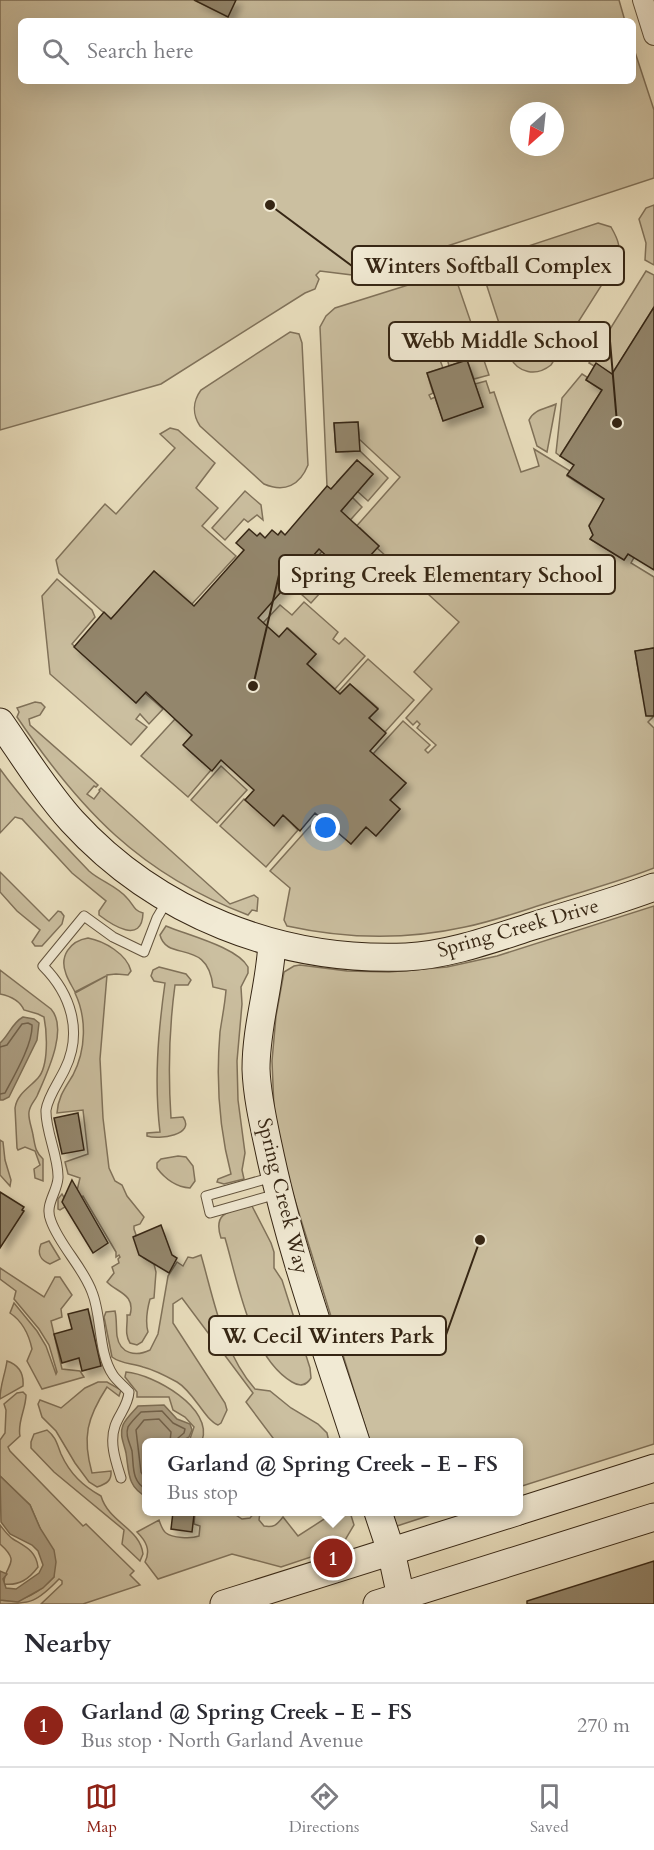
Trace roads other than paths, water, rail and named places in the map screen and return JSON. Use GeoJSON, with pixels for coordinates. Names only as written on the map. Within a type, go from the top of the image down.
{"type":"FeatureCollection","features":[{"type":"Feature","properties":{"kind":"street"},"geometry":{"type":"LineString","coordinates":[[648,9],[654,35]]}},
{"type":"Feature","properties":{"kind":"street","name":"Spring Creek Drive"},"geometry":{"type":"LineString","coordinates":[[0,722],[43,784],[72,820],[102,851],[133,876],[168,899],[222,926],[288,948],[340,954],[406,957],[441,952],[478,943],[654,887]]}},
{"type":"Feature","properties":{"kind":"street","name":"Spring Creek Way"},"geometry":{"type":"LineString","coordinates":[[272,943],[270,969],[261,1011],[256,1072],[277,1185],[307,1290],[354,1438]]}},
{"type":"Feature","properties":{"kind":"street"},"geometry":{"type":"LineString","coordinates":[[523,1509],[654,1468]]}},
{"type":"Feature","properties":{"kind":"street"},"geometry":{"type":"LineString","coordinates":[[379,1516],[391,1551],[396,1602],[654,1517]]}},
{"type":"Feature","properties":{"kind":"street"},"geometry":{"type":"LineString","coordinates":[[224,1604],[502,1516]]}},
{"type":"Feature","properties":{"kind":"lane"},"geometry":{"type":"LineString","coordinates":[[121,1478],[113,1449],[114,1428],[128,1402],[129,1392],[112,1374],[102,1342],[92,1290],[50,1221],[49,1204],[58,1178],[46,1110],[73,1048],[74,1023],[66,998],[57,981],[43,966],[84,916],[113,937],[144,952],[157,918],[168,899]]}},
{"type":"Feature","properties":{"kind":"lane"},"geometry":{"type":"LineString","coordinates":[[277,1185],[210,1213],[206,1196],[277,1185]]}},
{"type":"Feature","properties":{"kind":"water"},"geometry":{"type":"Polygon","coordinates":[[[23,1017],[34,1019],[39,1023],[37,1040],[9,1097],[0,1100],[0,1043],[16,1022],[23,1017]]]}},
{"type":"Feature","properties":{"kind":"water"},"geometry":{"type":"Polygon","coordinates":[[[164,1405],[177,1419],[190,1424],[192,1430],[187,1438],[142,1438],[142,1494],[132,1484],[122,1436],[123,1425],[138,1406],[164,1405]]]}},
{"type":"Feature","properties":{"kind":"water"},"geometry":{"type":"Polygon","coordinates":[[[0,1476],[30,1505],[40,1528],[54,1550],[56,1562],[54,1577],[43,1588],[18,1602],[0,1600],[0,1571],[7,1574],[3,1579],[6,1588],[16,1589],[39,1573],[43,1565],[38,1551],[32,1545],[10,1534],[1,1522],[0,1476]]]}},
{"type":"Feature","properties":{"kind":"place","name":"Winters Softball Complex"},"geometry":{"type":"Point","coordinates":[270,205]}},
{"type":"Feature","properties":{"kind":"place","name":"Webb Middle School"},"geometry":{"type":"Point","coordinates":[617,423]}},
{"type":"Feature","properties":{"kind":"place","name":"Spring Creek Elementary School"},"geometry":{"type":"Point","coordinates":[253,686]}},
{"type":"Feature","properties":{"kind":"place","name":"W. Cecil Winters Park"},"geometry":{"type":"Point","coordinates":[480,1240]}},
{"type":"Feature","properties":{"kind":"place","name":"Garland @ Spring Creek - E - FS"},"geometry":{"type":"Point","coordinates":[333,1558]}}]}
